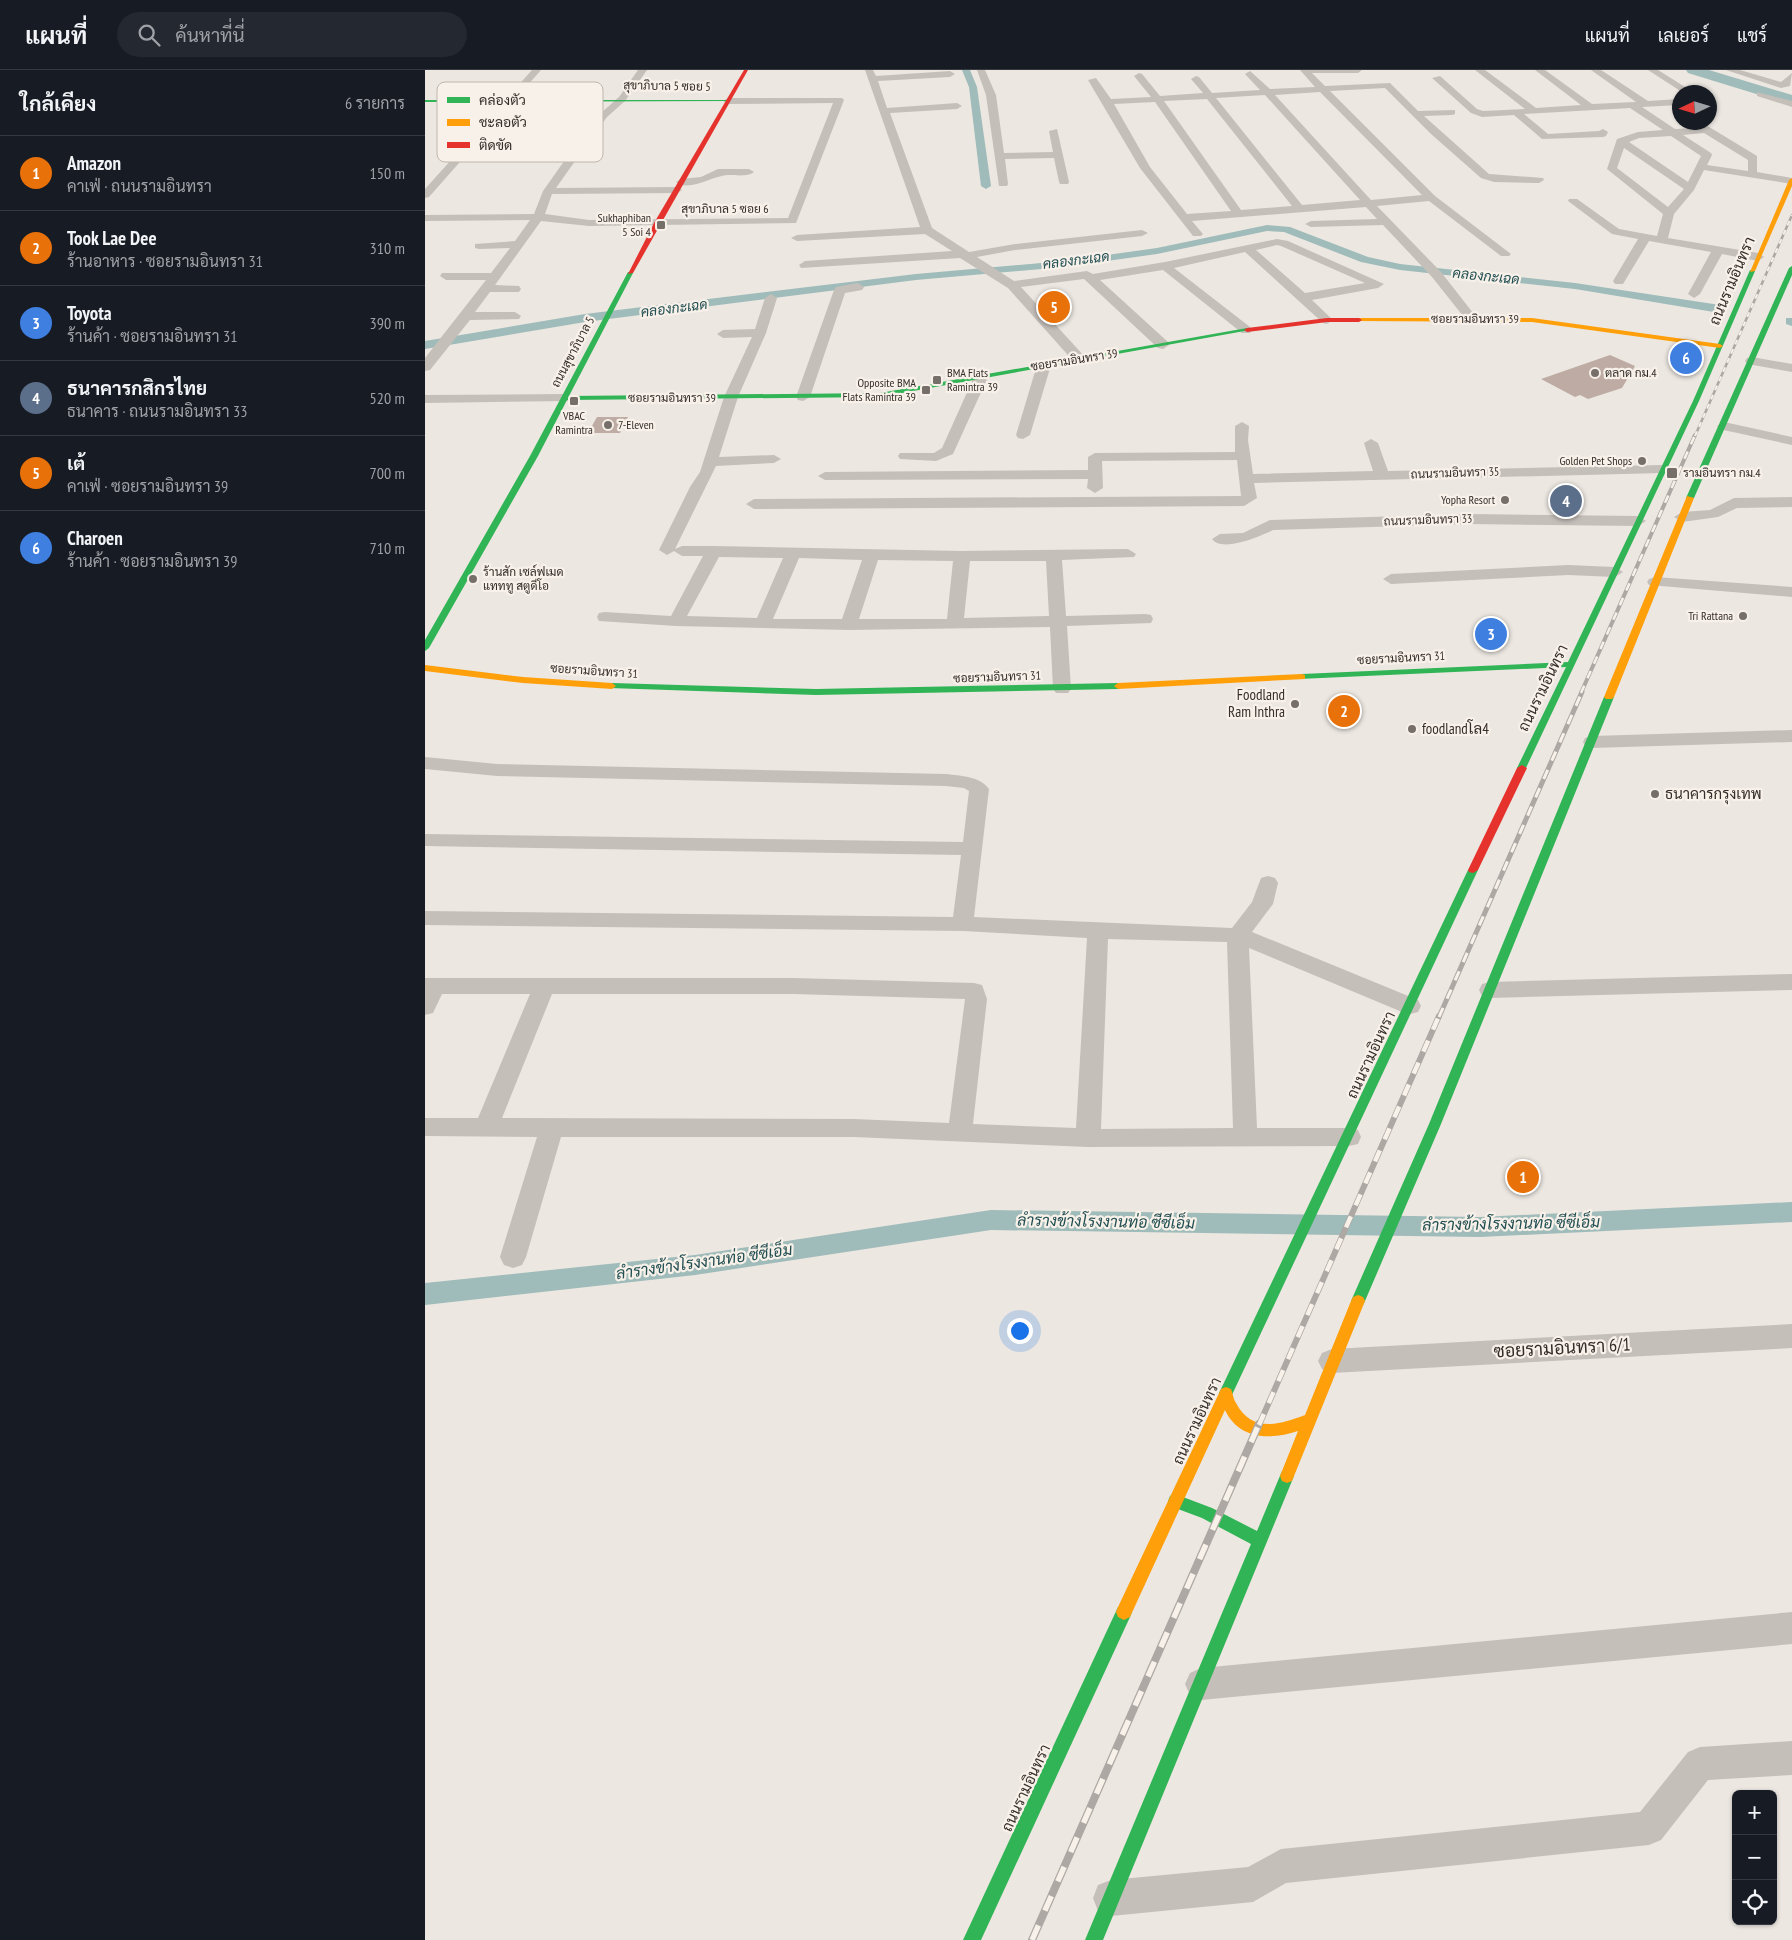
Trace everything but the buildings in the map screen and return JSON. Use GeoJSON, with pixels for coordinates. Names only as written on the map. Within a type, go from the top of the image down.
{"type":"FeatureCollection","features":[{"type":"Feature","properties":{"kind":"main road","name":"ถนนสุขาภิบาล 5"},"geometry":{"type":"LineString","coordinates":[[425,648],[615,305],[657,223],[746,70]]}},
{"type":"Feature","properties":{"kind":"main road","name":"สุขาภิบาล 5 ซอย 5"},"geometry":{"type":"LineString","coordinates":[[603,99],[729,101]]}},
{"type":"Feature","properties":{"kind":"main road","name":"ถนนรามอินทรา"},"geometry":{"type":"LineString","coordinates":[[972,1940],[1175,1501],[1615,572],[1720,346],[1792,181]]}},
{"type":"Feature","properties":{"kind":"main road"},"geometry":{"type":"LineString","coordinates":[[1094,1940],[1261,1541],[1332,1361],[1490,990],[1682,517],[1724,426],[1792,268]]}},
{"type":"Feature","properties":{"kind":"main road","name":"ซอยรามอินทรา 39"},"geometry":{"type":"LineString","coordinates":[[564,398],[880,395],[1246,330],[1327,320],[1471,318],[1532,320],[1720,346]]}},
{"type":"Feature","properties":{"kind":"main road","name":"ซอยรามอินทรา 31"},"geometry":{"type":"LineString","coordinates":[[425,668],[593,686],[659,690],[919,693],[1062,689],[1571,664]]}},
{"type":"Feature","properties":{"kind":"main road"},"geometry":{"type":"LineString","coordinates":[[1225,1395],[1229,1410],[1238,1422],[1249,1429],[1269,1432],[1286,1431],[1309,1420]]}},
{"type":"Feature","properties":{"kind":"main road"},"geometry":{"type":"LineString","coordinates":[[1175,1501],[1207,1513],[1261,1541]]}},
{"type":"Feature","properties":{"kind":"street"},"geometry":{"type":"LineString","coordinates":[[526,82],[537,70]]}},
{"type":"Feature","properties":{"kind":"street"},"geometry":{"type":"LineString","coordinates":[[603,116],[622,99],[643,70]]}},
{"type":"Feature","properties":{"kind":"street"},"geometry":{"type":"LineString","coordinates":[[981,70],[991,95],[1003,184]]}},
{"type":"Feature","properties":{"kind":"street"},"geometry":{"type":"LineString","coordinates":[[1304,70],[1358,70]]}},
{"type":"Feature","properties":{"kind":"street"},"geometry":{"type":"LineString","coordinates":[[1304,70],[1431,198],[1505,254]]}},
{"type":"Feature","properties":{"kind":"street"},"geometry":{"type":"LineString","coordinates":[[1479,70],[1534,111]]}},
{"type":"Feature","properties":{"kind":"street"},"geometry":{"type":"LineString","coordinates":[[1539,70],[1591,108]]}},
{"type":"Feature","properties":{"kind":"street"},"geometry":{"type":"LineString","coordinates":[[1595,70],[1646,104]]}},
{"type":"Feature","properties":{"kind":"street"},"geometry":{"type":"LineString","coordinates":[[1652,70],[1676,85]]}},
{"type":"Feature","properties":{"kind":"street"},"geometry":{"type":"LineString","coordinates":[[1735,71],[1770,72]]}},
{"type":"Feature","properties":{"kind":"street"},"geometry":{"type":"LineString","coordinates":[[1735,71],[1781,85],[1787,84],[1790,75]]}},
{"type":"Feature","properties":{"kind":"street"},"geometry":{"type":"LineString","coordinates":[[529,79],[548,74]]}},
{"type":"Feature","properties":{"kind":"street"},"geometry":{"type":"LineString","coordinates":[[871,74],[950,74]]}},
{"type":"Feature","properties":{"kind":"street"},"geometry":{"type":"LineString","coordinates":[[871,74],[883,93],[884,111],[927,230],[1012,285],[1079,360]]}},
{"type":"Feature","properties":{"kind":"street"},"geometry":{"type":"LineString","coordinates":[[1250,74],[1368,203],[1439,275],[1453,291],[1471,318]]}},
{"type":"Feature","properties":{"kind":"street"},"geometry":{"type":"LineString","coordinates":[[1139,76],[1158,99],[1238,213]]}},
{"type":"Feature","properties":{"kind":"street"},"geometry":{"type":"LineString","coordinates":[[1437,78],[1479,113],[1672,102]]}},
{"type":"Feature","properties":{"kind":"street"},"geometry":{"type":"LineString","coordinates":[[1196,79],[1211,95],[1299,208]]}},
{"type":"Feature","properties":{"kind":"street"},"geometry":{"type":"LineString","coordinates":[[1093,80],[1108,102],[1145,168],[1197,234]]}},
{"type":"Feature","properties":{"kind":"street"},"geometry":{"type":"LineString","coordinates":[[1108,102],[1387,84],[1415,114],[1489,178],[1539,180]]}},
{"type":"Feature","properties":{"kind":"street"},"geometry":{"type":"LineString","coordinates":[[1760,94],[1792,104]]}},
{"type":"Feature","properties":{"kind":"street","name":"สุขาภิบาล 5 ซอย 6"},"geometry":{"type":"LineString","coordinates":[[425,218],[592,218],[657,223],[792,221],[839,100],[729,101]]}},
{"type":"Feature","properties":{"kind":"street"},"geometry":{"type":"LineString","coordinates":[[1663,103],[1672,109]]}},
{"type":"Feature","properties":{"kind":"street"},"geometry":{"type":"LineString","coordinates":[[1633,105],[1707,153],[1690,188],[1669,213],[1661,241]]}},
{"type":"Feature","properties":{"kind":"street"},"geometry":{"type":"LineString","coordinates":[[884,111],[957,106]]}},
{"type":"Feature","properties":{"kind":"street"},"geometry":{"type":"LineString","coordinates":[[1517,112],[1546,137],[1603,134],[1592,123],[1572,109]]}},
{"type":"Feature","properties":{"kind":"street"},"geometry":{"type":"LineString","coordinates":[[1415,114],[1452,112]]}},
{"type":"Feature","properties":{"kind":"street"},"geometry":{"type":"LineString","coordinates":[[1621,141],[1638,135],[1706,130],[1753,158],[1753,171]]}},
{"type":"Feature","properties":{"kind":"street"},"geometry":{"type":"LineString","coordinates":[[1054,131],[1064,182]]}},
{"type":"Feature","properties":{"kind":"street"},"geometry":{"type":"LineString","coordinates":[[1657,134],[1702,166],[1792,181]]}},
{"type":"Feature","properties":{"kind":"street"},"geometry":{"type":"LineString","coordinates":[[1621,141],[1690,188]]}},
{"type":"Feature","properties":{"kind":"street"},"geometry":{"type":"LineString","coordinates":[[1621,141],[1612,169],[1669,213]]}},
{"type":"Feature","properties":{"kind":"street"},"geometry":{"type":"LineString","coordinates":[[1000,156],[1058,155]]}},
{"type":"Feature","properties":{"kind":"street"},"geometry":{"type":"LineString","coordinates":[[425,194],[454,162]]}},
{"type":"Feature","properties":{"kind":"street"},"geometry":{"type":"LineString","coordinates":[[425,367],[466,316],[538,217],[548,191],[569,162]]}},
{"type":"Feature","properties":{"kind":"street"},"geometry":{"type":"LineString","coordinates":[[548,191],[608,195],[679,186],[703,180],[718,172],[749,172]]}},
{"type":"Feature","properties":{"kind":"street"},"geometry":{"type":"LineString","coordinates":[[1184,218],[1431,198]]}},
{"type":"Feature","properties":{"kind":"street"},"geometry":{"type":"LineString","coordinates":[[1573,201],[1616,232],[1758,257]]}},
{"type":"Feature","properties":{"kind":"street"},"geometry":{"type":"LineString","coordinates":[[477,231],[487,217]]}},
{"type":"Feature","properties":{"kind":"street"},"geometry":{"type":"LineString","coordinates":[[1311,224],[1386,222]]}},
{"type":"Feature","properties":{"kind":"street"},"geometry":{"type":"LineString","coordinates":[[797,238],[927,230]]}},
{"type":"Feature","properties":{"kind":"street"},"geometry":{"type":"LineString","coordinates":[[805,265],[964,255],[1015,247],[1142,233]]}},
{"type":"Feature","properties":{"kind":"street"},"geometry":{"type":"LineString","coordinates":[[1619,281],[1645,238]]}},
{"type":"Feature","properties":{"kind":"street"},"geometry":{"type":"LineString","coordinates":[[1090,278],[1165,266],[1274,242],[1284,243],[1378,284],[1300,298]]}},
{"type":"Feature","properties":{"kind":"street"},"geometry":{"type":"LineString","coordinates":[[479,246],[518,244]]}},
{"type":"Feature","properties":{"kind":"street"},"geometry":{"type":"LineString","coordinates":[[1246,247],[1300,298],[1327,320]]}},
{"type":"Feature","properties":{"kind":"street"},"geometry":{"type":"LineString","coordinates":[[1694,294],[1718,250]]}},
{"type":"Feature","properties":{"kind":"street"},"geometry":{"type":"LineString","coordinates":[[1165,266],[1246,330]]}},
{"type":"Feature","properties":{"kind":"street"},"geometry":{"type":"LineString","coordinates":[[1012,285],[1087,275],[1163,346]]}},
{"type":"Feature","properties":{"kind":"street"},"geometry":{"type":"LineString","coordinates":[[446,276],[495,277]]}},
{"type":"Feature","properties":{"kind":"street"},"geometry":{"type":"LineString","coordinates":[[803,397],[840,290],[858,286]]}},
{"type":"Feature","properties":{"kind":"street"},"geometry":{"type":"LineString","coordinates":[[486,288],[515,289]]}},
{"type":"Feature","properties":{"kind":"street"},"geometry":{"type":"LineString","coordinates":[[771,298],[760,334],[731,397],[711,462],[674,550],[871,556],[1128,554]]}},
{"type":"Feature","properties":{"kind":"street"},"geometry":{"type":"LineString","coordinates":[[466,316],[515,316]]}},
{"type":"Feature","properties":{"kind":"street"},"geometry":{"type":"LineString","coordinates":[[723,334],[760,334]]}},
{"type":"Feature","properties":{"kind":"street"},"geometry":{"type":"LineString","coordinates":[[1751,361],[1792,368]]}},
{"type":"Feature","properties":{"kind":"street"},"geometry":{"type":"LineString","coordinates":[[1023,435],[1044,366]]}},
{"type":"Feature","properties":{"kind":"street"},"geometry":{"type":"LineString","coordinates":[[905,456],[936,457],[948,451],[981,377]]}},
{"type":"Feature","properties":{"kind":"street","name":"ซอยรามอินทรา 39"},"geometry":{"type":"LineString","coordinates":[[425,399],[564,398]]}},
{"type":"Feature","properties":{"kind":"street"},"geometry":{"type":"LineString","coordinates":[[754,504],[1244,501],[1249,498],[1243,456],[1242,426]]}},
{"type":"Feature","properties":{"kind":"street"},"geometry":{"type":"LineString","coordinates":[[1724,426],[1792,441]]}},
{"type":"Feature","properties":{"kind":"street"},"geometry":{"type":"LineString","coordinates":[[1371,442],[1382,476]]}},
{"type":"Feature","properties":{"kind":"street"},"geometry":{"type":"LineString","coordinates":[[1095,501],[1095,457],[1243,456]]}},
{"type":"Feature","properties":{"kind":"street"},"geometry":{"type":"LineString","coordinates":[[711,462],[774,459]]}},
{"type":"Feature","properties":{"kind":"street","name":"ถนนรามอินทรา 35"},"geometry":{"type":"LineString","coordinates":[[1246,479],[1663,469]]}},
{"type":"Feature","properties":{"kind":"street"},"geometry":{"type":"LineString","coordinates":[[1456,473],[1463,490]]}},
{"type":"Feature","properties":{"kind":"street"},"geometry":{"type":"LineString","coordinates":[[825,476],[1096,474]]}},
{"type":"Feature","properties":{"kind":"street"},"geometry":{"type":"LineString","coordinates":[[954,502],[958,475]]}},
{"type":"Feature","properties":{"kind":"street"},"geometry":{"type":"LineString","coordinates":[[1682,517],[1713,514],[1734,504],[1792,502]]}},
{"type":"Feature","properties":{"kind":"street","name":"ถนนรามอินทรา 33"},"geometry":{"type":"LineString","coordinates":[[1220,539],[1246,537],[1270,525],[1470,519],[1638,521]]}},
{"type":"Feature","properties":{"kind":"street"},"geometry":{"type":"LineString","coordinates":[[676,622],[713,551]]}},
{"type":"Feature","properties":{"kind":"street"},"geometry":{"type":"LineString","coordinates":[[763,624],[793,554]]}},
{"type":"Feature","properties":{"kind":"street"},"geometry":{"type":"LineString","coordinates":[[849,624],[871,556]]}},
{"type":"Feature","properties":{"kind":"street"},"geometry":{"type":"LineString","coordinates":[[955,624],[962,556]]}},
{"type":"Feature","properties":{"kind":"street"},"geometry":{"type":"LineString","coordinates":[[1054,556],[1062,689]]}},
{"type":"Feature","properties":{"kind":"street"},"geometry":{"type":"LineString","coordinates":[[1391,579],[1568,570],[1615,572]]}},
{"type":"Feature","properties":{"kind":"street"},"geometry":{"type":"LineString","coordinates":[[1655,582],[1792,592]]}},
{"type":"Feature","properties":{"kind":"street"},"geometry":{"type":"LineString","coordinates":[[605,616],[676,622],[763,624],[955,624],[1145,619]]}},
{"type":"Feature","properties":{"kind":"street"},"geometry":{"type":"LineString","coordinates":[[1592,742],[1718,740],[1792,736]]}},
{"type":"Feature","properties":{"kind":"street"},"geometry":{"type":"LineString","coordinates":[[425,763],[497,770],[961,781],[979,789],[963,924]]}},
{"type":"Feature","properties":{"kind":"street"},"geometry":{"type":"LineString","coordinates":[[425,840],[971,849]]}},
{"type":"Feature","properties":{"kind":"street"},"geometry":{"type":"LineString","coordinates":[[1245,1137],[1238,935],[1262,904],[1268,883]]}},
{"type":"Feature","properties":{"kind":"street"},"geometry":{"type":"LineString","coordinates":[[425,918],[963,924],[1098,931],[1238,935],[1410,1006]]}},
{"type":"Feature","properties":{"kind":"street"},"geometry":{"type":"LineString","coordinates":[[1088,1138],[1098,931]]}},
{"type":"Feature","properties":{"kind":"street"},"geometry":{"type":"LineString","coordinates":[[1490,990],[1792,982]]}},
{"type":"Feature","properties":{"kind":"street"},"geometry":{"type":"LineString","coordinates":[[425,1007],[430,986],[793,986],[974,991],[976,999],[960,1131]]}},
{"type":"Feature","properties":{"kind":"street"},"geometry":{"type":"LineString","coordinates":[[486,1128],[544,987]]}},
{"type":"Feature","properties":{"kind":"street"},"geometry":{"type":"LineString","coordinates":[[513,1257],[552,1127]]}},
{"type":"Feature","properties":{"kind":"street"},"geometry":{"type":"LineString","coordinates":[[425,1128],[854,1128],[960,1131],[1088,1138],[1349,1137]]}},
{"type":"Feature","properties":{"kind":"street","name":"ซอยรามอินทรา 6/1"},"geometry":{"type":"LineString","coordinates":[[1332,1361],[1792,1336]]}},
{"type":"Feature","properties":{"kind":"street"},"geometry":{"type":"LineString","coordinates":[[1201,1684],[1792,1628]]}},
{"type":"Feature","properties":{"kind":"street"},"geometry":{"type":"LineString","coordinates":[[1111,1898],[1253,1884],[1281,1866],[1649,1828],[1700,1764],[1792,1758]]}},
{"type":"Feature","properties":{"kind":"waterway"},"geometry":{"type":"LineString","coordinates":[[966,70],[973,87],[986,186]]}},
{"type":"Feature","properties":{"kind":"waterway"},"geometry":{"type":"LineString","coordinates":[[1693,70],[1792,100]]}},
{"type":"Feature","properties":{"kind":"waterway","name":"คลองกะเฉด"},"geometry":{"type":"LineString","coordinates":[[425,345],[585,318],[916,277],[1064,264],[1157,251],[1267,228],[1286,229],[1365,260],[1400,267],[1575,286],[1720,309]]}},
{"type":"Feature","properties":{"kind":"waterway","name":"ลำรางข้างโรงงานท่อ ซีซีเอ็ม"},"geometry":{"type":"LineString","coordinates":[[425,1294],[695,1265],[991,1220],[1480,1227],[1792,1212]]}},
{"type":"Feature","properties":{"kind":"railway"},"geometry":{"type":"LineString","coordinates":[[1695,436],[1792,215]]}},
{"type":"Feature","properties":{"kind":"railway"},"geometry":{"type":"LineString","coordinates":[[1581,693],[1695,435]]}},
{"type":"Feature","properties":{"kind":"railway"},"geometry":{"type":"LineString","coordinates":[[1439,1017],[1582,692]]}},
{"type":"Feature","properties":{"kind":"railway"},"geometry":{"type":"LineString","coordinates":[[1259,1425],[1439,1016]]}},
{"type":"Feature","properties":{"kind":"railway"},"geometry":{"type":"LineString","coordinates":[[1032,1940],[1259,1424]]}},
{"type":"Feature","properties":{"kind":"traffic: fast"},"geometry":{"type":"LineString","coordinates":[[425,101],[437,101]]}},
{"type":"Feature","properties":{"kind":"traffic: fast"},"geometry":{"type":"LineString","coordinates":[[603,101],[728,101]]}},
{"type":"Feature","properties":{"kind":"traffic: fast"},"geometry":{"type":"LineString","coordinates":[[1690,498],[1792,268]]}},
{"type":"Feature","properties":{"kind":"traffic: fast"},"geometry":{"type":"LineString","coordinates":[[1522,768],[1696,401],[1752,271]]}},
{"type":"Feature","properties":{"kind":"traffic: fast"},"geometry":{"type":"LineString","coordinates":[[425,648],[534,456],[630,273]]}},
{"type":"Feature","properties":{"kind":"traffic: fast"},"geometry":{"type":"LineString","coordinates":[[564,398],[880,395],[1247,330]]}},
{"type":"Feature","properties":{"kind":"traffic: fast"},"geometry":{"type":"LineString","coordinates":[[1302,677],[1571,664]]}},
{"type":"Feature","properties":{"kind":"traffic: fast"},"geometry":{"type":"LineString","coordinates":[[612,686],[816,692],[1118,686]]}},
{"type":"Feature","properties":{"kind":"traffic: fast"},"geometry":{"type":"LineString","coordinates":[[1358,1301],[1435,1124],[1609,697]]}},
{"type":"Feature","properties":{"kind":"traffic: fast"},"geometry":{"type":"LineString","coordinates":[[1226,1393],[1473,870]]}},
{"type":"Feature","properties":{"kind":"traffic: fast"},"geometry":{"type":"LineString","coordinates":[[1094,1940],[1287,1476]]}},
{"type":"Feature","properties":{"kind":"traffic: fast"},"geometry":{"type":"LineString","coordinates":[[1175,1501],[1207,1513],[1261,1541]]}},
{"type":"Feature","properties":{"kind":"traffic: fast"},"geometry":{"type":"LineString","coordinates":[[972,1940],[1124,1612]]}},
{"type":"Feature","properties":{"kind":"traffic: slow"},"geometry":{"type":"LineString","coordinates":[[1752,271],[1792,180]]}},
{"type":"Feature","properties":{"kind":"traffic: slow"},"geometry":{"type":"LineString","coordinates":[[1359,320],[1532,320],[1720,346]]}},
{"type":"Feature","properties":{"kind":"traffic: slow"},"geometry":{"type":"LineString","coordinates":[[1609,697],[1690,498]]}},
{"type":"Feature","properties":{"kind":"traffic: slow"},"geometry":{"type":"LineString","coordinates":[[425,668],[523,680],[612,686]]}},
{"type":"Feature","properties":{"kind":"traffic: slow"},"geometry":{"type":"LineString","coordinates":[[1118,686],[1302,677]]}},
{"type":"Feature","properties":{"kind":"traffic: slow"},"geometry":{"type":"LineString","coordinates":[[1287,1476],[1358,1301]]}},
{"type":"Feature","properties":{"kind":"traffic: slow"},"geometry":{"type":"LineString","coordinates":[[1124,1612],[1226,1393]]}},
{"type":"Feature","properties":{"kind":"traffic: slow"},"geometry":{"type":"LineString","coordinates":[[1225,1395],[1232,1410],[1240,1420],[1249,1427],[1259,1430],[1282,1429],[1309,1420]]}},
{"type":"Feature","properties":{"kind":"traffic: jam"},"geometry":{"type":"LineString","coordinates":[[630,273],[746,70]]}},
{"type":"Feature","properties":{"kind":"traffic: jam"},"geometry":{"type":"LineString","coordinates":[[1247,330],[1327,320],[1359,320]]}},
{"type":"Feature","properties":{"kind":"traffic: jam"},"geometry":{"type":"LineString","coordinates":[[1473,870],[1522,768]]}},
{"type":"Feature","properties":{"kind":"place","name":"Sukhaphiban 5 Soi 4"},"geometry":{"type":"Point","coordinates":[661,225]}},
{"type":"Feature","properties":{"kind":"place","name":"เต้"},"geometry":{"type":"Point","coordinates":[1054,307]}},
{"type":"Feature","properties":{"kind":"place","name":"Charoen"},"geometry":{"type":"Point","coordinates":[1686,358]}},
{"type":"Feature","properties":{"kind":"place","name":"ตลาด กม.4"},"geometry":{"type":"Point","coordinates":[1595,373]}},
{"type":"Feature","properties":{"kind":"place","name":"BMA Flats Ramintra 39"},"geometry":{"type":"Point","coordinates":[937,380]}},
{"type":"Feature","properties":{"kind":"place","name":"Opposite BMA Flats Ramintra 39"},"geometry":{"type":"Point","coordinates":[926,390]}},
{"type":"Feature","properties":{"kind":"place","name":"VBAC Ramintra"},"geometry":{"type":"Point","coordinates":[574,401]}},
{"type":"Feature","properties":{"kind":"place","name":"7-Eleven"},"geometry":{"type":"Point","coordinates":[608,425]}},
{"type":"Feature","properties":{"kind":"place","name":"Golden Pet Shops"},"geometry":{"type":"Point","coordinates":[1642,461]}},
{"type":"Feature","properties":{"kind":"place","name":"รามอินทรา กม.4"},"geometry":{"type":"Point","coordinates":[1672,473]}},
{"type":"Feature","properties":{"kind":"place","name":"Yopha Resort"},"geometry":{"type":"Point","coordinates":[1505,500]}},
{"type":"Feature","properties":{"kind":"place","name":"ธนาคารกสิกรไทย"},"geometry":{"type":"Point","coordinates":[1566,501]}},
{"type":"Feature","properties":{"kind":"place","name":"ร้านสัก เซล์ฟเมด แทททู สตูดีโอ"},"geometry":{"type":"Point","coordinates":[473,579]}},
{"type":"Feature","properties":{"kind":"place","name":"Tri Rattana"},"geometry":{"type":"Point","coordinates":[1743,616]}},
{"type":"Feature","properties":{"kind":"place","name":"Toyota"},"geometry":{"type":"Point","coordinates":[1491,634]}},
{"type":"Feature","properties":{"kind":"place","name":"Foodland Ram Inthra"},"geometry":{"type":"Point","coordinates":[1295,704]}},
{"type":"Feature","properties":{"kind":"place","name":"Took Lae Dee"},"geometry":{"type":"Point","coordinates":[1344,711]}},
{"type":"Feature","properties":{"kind":"place","name":"foodlandโล4"},"geometry":{"type":"Point","coordinates":[1412,729]}},
{"type":"Feature","properties":{"kind":"place","name":"ธนาคารกรุงเทพ"},"geometry":{"type":"Point","coordinates":[1655,794]}},
{"type":"Feature","properties":{"kind":"place","name":"Amazon"},"geometry":{"type":"Point","coordinates":[1523,1177]}}]}
